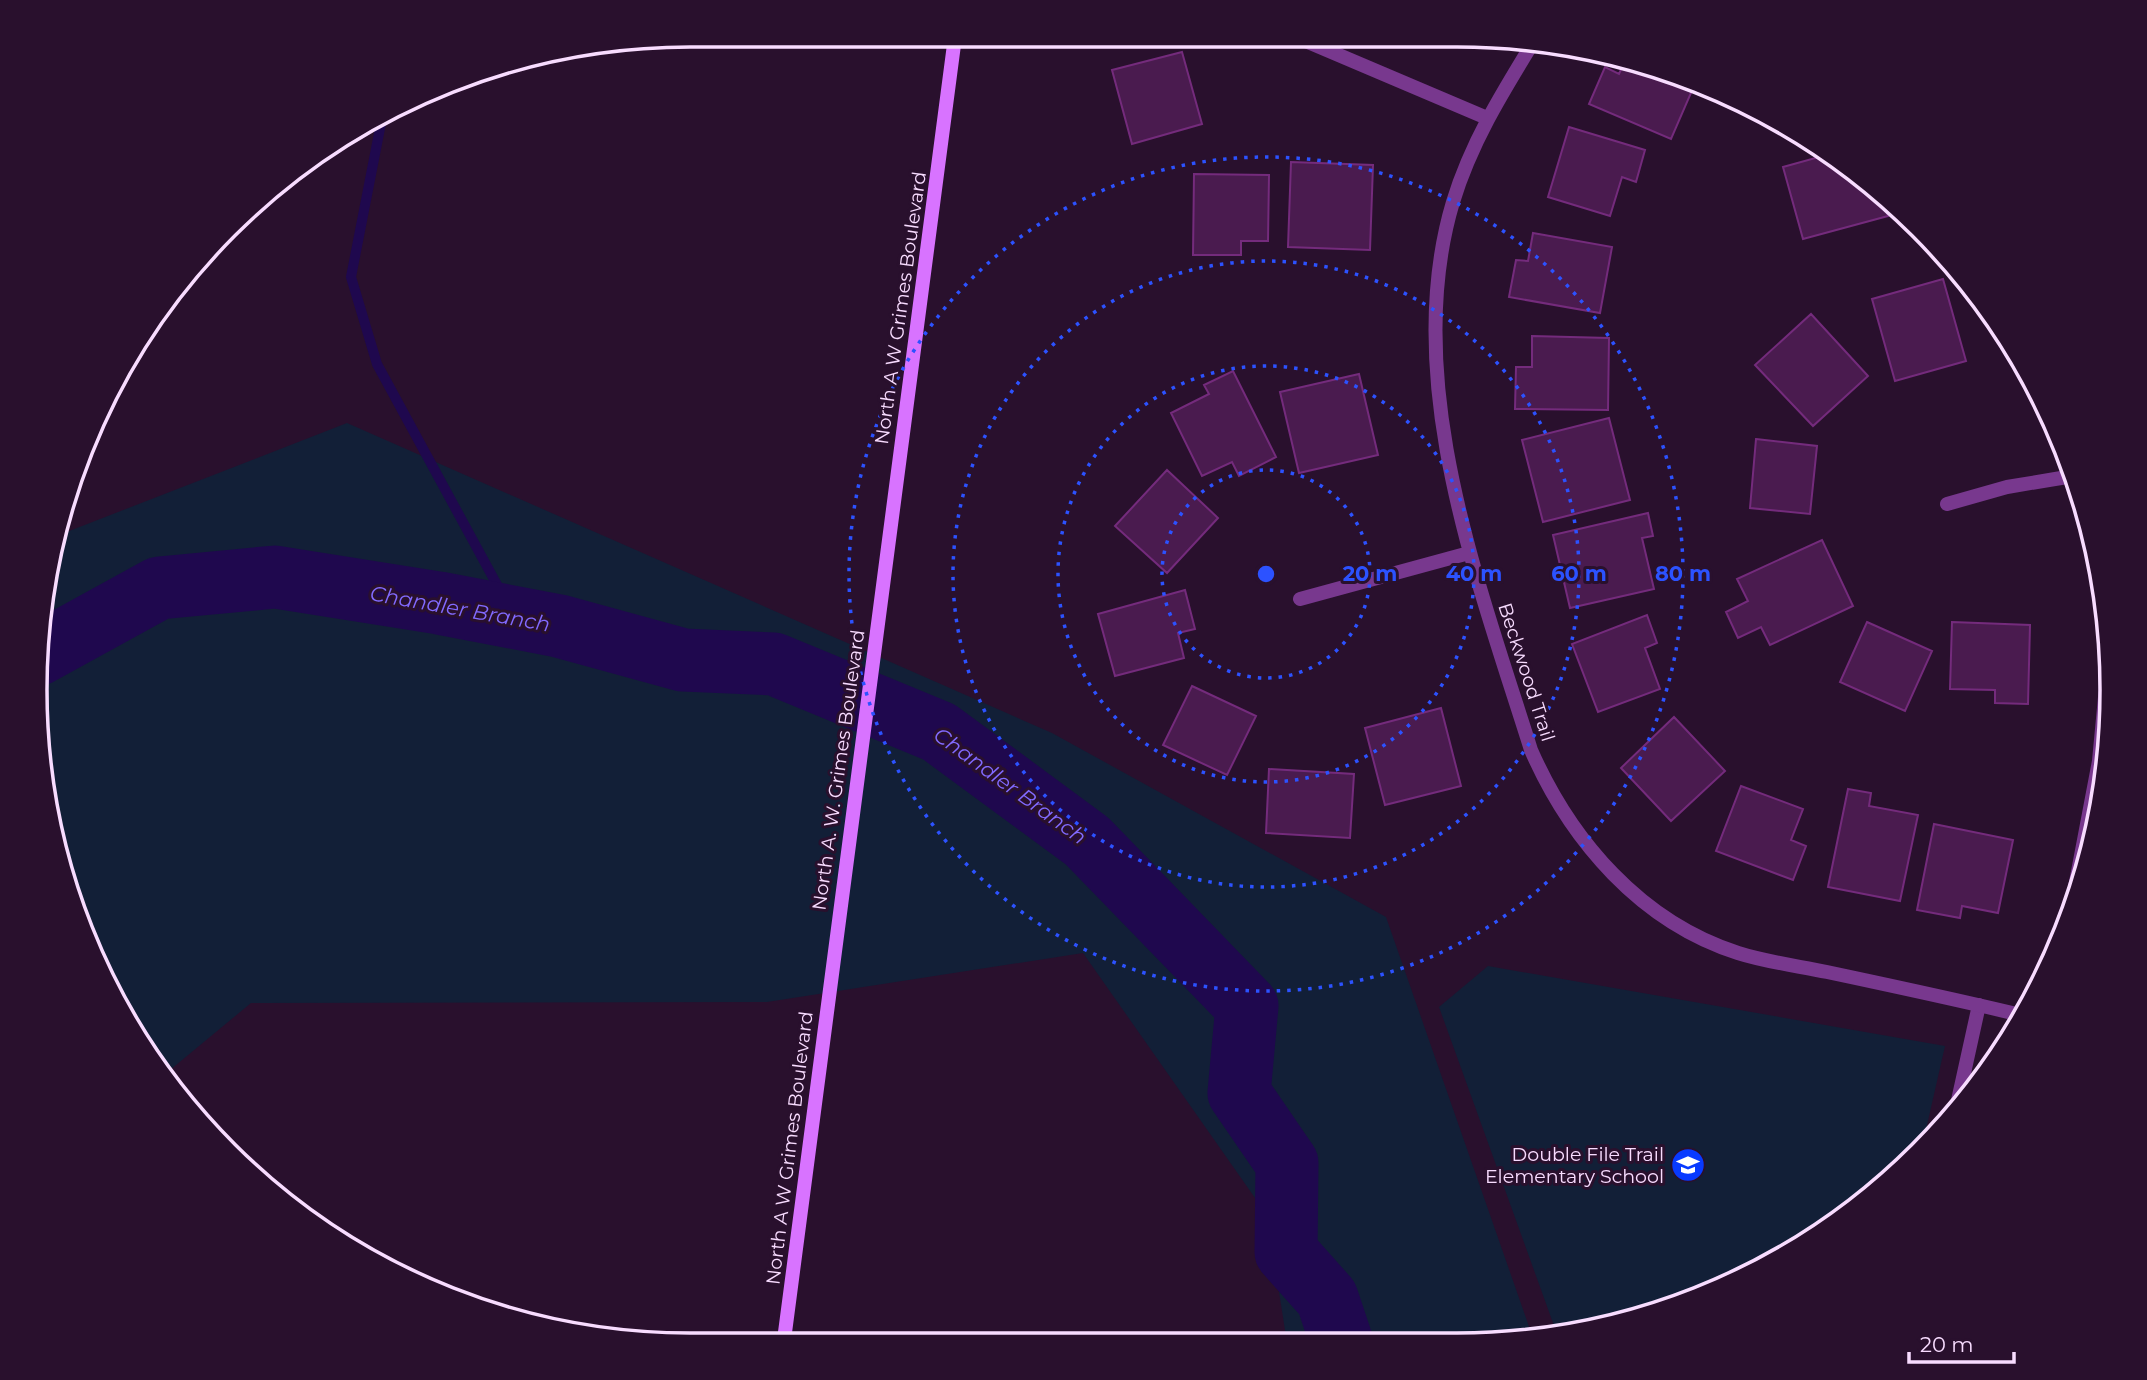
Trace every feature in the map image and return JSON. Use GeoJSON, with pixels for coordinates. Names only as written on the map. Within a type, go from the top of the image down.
{"type":"FeatureCollection","features":[{"type":"Feature","properties":{"kind":"main road","name":"North A W Grimes Boulevard"},"geometry":{"type":"LineString","coordinates":[[882,584],[954,47]]}},
{"type":"Feature","properties":{"kind":"main road","name":"North A. W. Grimes Boulevard"},"geometry":{"type":"LineString","coordinates":[[832,960],[882,584]]}},
{"type":"Feature","properties":{"kind":"main road","name":"North A W Grimes Boulevard"},"geometry":{"type":"LineString","coordinates":[[785,1333],[832,960]]}},
{"type":"Feature","properties":{"kind":"street"},"geometry":{"type":"LineString","coordinates":[[1320,47],[1487,118]]}},
{"type":"Feature","properties":{"kind":"street","name":"Beckwood Trail"},"geometry":{"type":"LineString","coordinates":[[1527,52],[1487,118],[1453,202],[1440,261],[1435,352],[1440,413],[1469,553],[1531,750],[1542,775],[1569,822],[1594,854],[1643,901],[1688,931],[1738,953],[2013,1013]]}},
{"type":"Feature","properties":{"kind":"street"},"geometry":{"type":"LineString","coordinates":[[1947,504],[2007,486],[2064,477]]}},
{"type":"Feature","properties":{"kind":"street"},"geometry":{"type":"LineString","coordinates":[[1300,599],[1469,553]]}},
{"type":"Feature","properties":{"kind":"street"},"geometry":{"type":"LineString","coordinates":[[1961,1089],[1979,1005]]}},
{"type":"Feature","properties":{"kind":"shaded area"},"geometry":{"type":"Polygon","coordinates":[[[347,423],[1052,733],[1386,917],[1530,1328],[1457,1333],[1285,1333],[1267,1215],[1083,953],[767,1002],[251,1003],[171,1069],[133,1011],[96,936],[81,897],[60,815],[53,774],[47,690],[53,606],[67,532],[347,423]]]}},
{"type":"Feature","properties":{"kind":"shaded area","name":"Double File Trail Elementary School"},"geometry":{"type":"Polygon","coordinates":[[[1488,966],[1945,1046],[1926,1128],[1881,1173],[1848,1200],[1778,1247],[1703,1284],[1623,1311],[1554,1325],[1439,1007],[1488,966]]]}},
{"type":"Feature","properties":{"kind":"building"},"geometry":{"type":"Polygon","coordinates":[[[1182,52],[1202,124],[1132,144],[1112,70],[1182,52]]]}},
{"type":"Feature","properties":{"kind":"building"},"geometry":{"type":"Polygon","coordinates":[[[1605,67],[1619,74],[1623,69],[1692,92],[1671,139],[1589,104],[1605,67]]]}},
{"type":"Feature","properties":{"kind":"building"},"geometry":{"type":"Polygon","coordinates":[[[1569,127],[1645,150],[1636,182],[1622,177],[1610,216],[1548,197],[1569,127]]]}},
{"type":"Feature","properties":{"kind":"building"},"geometry":{"type":"Polygon","coordinates":[[[1816,158],[1848,180],[1888,216],[1803,239],[1783,167],[1816,158]]]}},
{"type":"Feature","properties":{"kind":"building"},"geometry":{"type":"Polygon","coordinates":[[[1291,162],[1373,165],[1370,250],[1288,247],[1291,162]]]}},
{"type":"Feature","properties":{"kind":"building"},"geometry":{"type":"Polygon","coordinates":[[[1194,174],[1269,175],[1268,241],[1241,241],[1241,255],[1193,255],[1194,174]]]}},
{"type":"Feature","properties":{"kind":"building"},"geometry":{"type":"Polygon","coordinates":[[[1533,233],[1612,247],[1600,313],[1509,297],[1516,260],[1528,261],[1533,233]]]}},
{"type":"Feature","properties":{"kind":"building"},"geometry":{"type":"Polygon","coordinates":[[[1943,279],[1966,361],[1895,381],[1872,299],[1943,279]]]}},
{"type":"Feature","properties":{"kind":"building"},"geometry":{"type":"Polygon","coordinates":[[[1811,314],[1868,376],[1813,426],[1755,365],[1811,314]]]}},
{"type":"Feature","properties":{"kind":"building"},"geometry":{"type":"Polygon","coordinates":[[[1532,336],[1609,338],[1608,410],[1515,409],[1516,367],[1532,367],[1532,336]]]}},
{"type":"Feature","properties":{"kind":"building"},"geometry":{"type":"Polygon","coordinates":[[[1233,371],[1276,457],[1239,476],[1232,462],[1202,476],[1171,413],[1209,394],[1204,385],[1233,371]]]}},
{"type":"Feature","properties":{"kind":"building"},"geometry":{"type":"Polygon","coordinates":[[[1359,374],[1378,455],[1299,473],[1280,392],[1359,374]]]}},
{"type":"Feature","properties":{"kind":"building"},"geometry":{"type":"Polygon","coordinates":[[[1609,418],[1630,500],[1543,522],[1522,440],[1609,418]]]}},
{"type":"Feature","properties":{"kind":"building"},"geometry":{"type":"Polygon","coordinates":[[[1756,439],[1817,446],[1810,514],[1750,508],[1756,439]]]}},
{"type":"Feature","properties":{"kind":"building"},"geometry":{"type":"Polygon","coordinates":[[[1167,470],[1218,518],[1167,573],[1115,526],[1167,470]]]}},
{"type":"Feature","properties":{"kind":"building"},"geometry":{"type":"Polygon","coordinates":[[[1648,513],[1653,536],[1642,538],[1654,589],[1570,608],[1553,535],[1648,513]]]}},
{"type":"Feature","properties":{"kind":"building"},"geometry":{"type":"Polygon","coordinates":[[[1822,540],[1853,606],[1770,645],[1761,627],[1738,638],[1726,612],[1748,601],[1737,579],[1822,540]]]}},
{"type":"Feature","properties":{"kind":"building"},"geometry":{"type":"Polygon","coordinates":[[[1185,590],[1195,629],[1178,633],[1184,658],[1115,676],[1098,614],[1185,590]]]}},
{"type":"Feature","properties":{"kind":"building"},"geometry":{"type":"Polygon","coordinates":[[[1647,615],[1657,643],[1645,648],[1660,689],[1598,712],[1572,644],[1647,615]]]}},
{"type":"Feature","properties":{"kind":"building"},"geometry":{"type":"Polygon","coordinates":[[[1867,622],[1932,651],[1905,711],[1840,682],[1867,622]]]}},
{"type":"Feature","properties":{"kind":"building"},"geometry":{"type":"Polygon","coordinates":[[[1952,622],[2030,625],[2028,704],[1995,703],[1995,690],[1950,689],[1952,622]]]}},
{"type":"Feature","properties":{"kind":"building"},"geometry":{"type":"Polygon","coordinates":[[[1192,686],[1256,716],[1227,775],[1163,745],[1192,686]]]}},
{"type":"Feature","properties":{"kind":"building"},"geometry":{"type":"Polygon","coordinates":[[[1441,708],[1461,786],[1385,805],[1365,728],[1441,708]]]}},
{"type":"Feature","properties":{"kind":"building"},"geometry":{"type":"Polygon","coordinates":[[[1674,717],[1725,771],[1671,821],[1621,768],[1674,717]]]}},
{"type":"Feature","properties":{"kind":"building"},"geometry":{"type":"Polygon","coordinates":[[[1269,769],[1354,774],[1350,838],[1266,833],[1269,769]]]}},
{"type":"Feature","properties":{"kind":"building"},"geometry":{"type":"Polygon","coordinates":[[[1741,786],[1803,809],[1791,840],[1806,846],[1793,880],[1716,851],[1741,786]]]}},
{"type":"Feature","properties":{"kind":"building"},"geometry":{"type":"Polygon","coordinates":[[[1848,789],[1871,793],[1869,806],[1918,815],[1900,901],[1828,887],[1848,789]]]}},
{"type":"Feature","properties":{"kind":"building"},"geometry":{"type":"Polygon","coordinates":[[[1934,824],[2013,840],[1998,913],[1962,906],[1960,918],[1917,910],[1934,824]]]}},
{"type":"Feature","properties":{"kind":"waterway"},"geometry":{"type":"LineString","coordinates":[[380,127],[351,277],[377,364],[515,618]]}},
{"type":"Feature","properties":{"kind":"waterway","name":"Chandler Branch"},"geometry":{"type":"LineString","coordinates":[[49,648],[159,588],[275,577],[439,603],[559,626],[683,660],[774,664],[939,732],[1087,841],[1247,1006],[1239,1093],[1287,1163],[1286,1252],[1327,1298],[1339,1333]]}},
{"type":"Feature","properties":{"kind":"place","name":"Double File Trail Elementary School"},"geometry":{"type":"Point","coordinates":[1688,1165]}}]}
